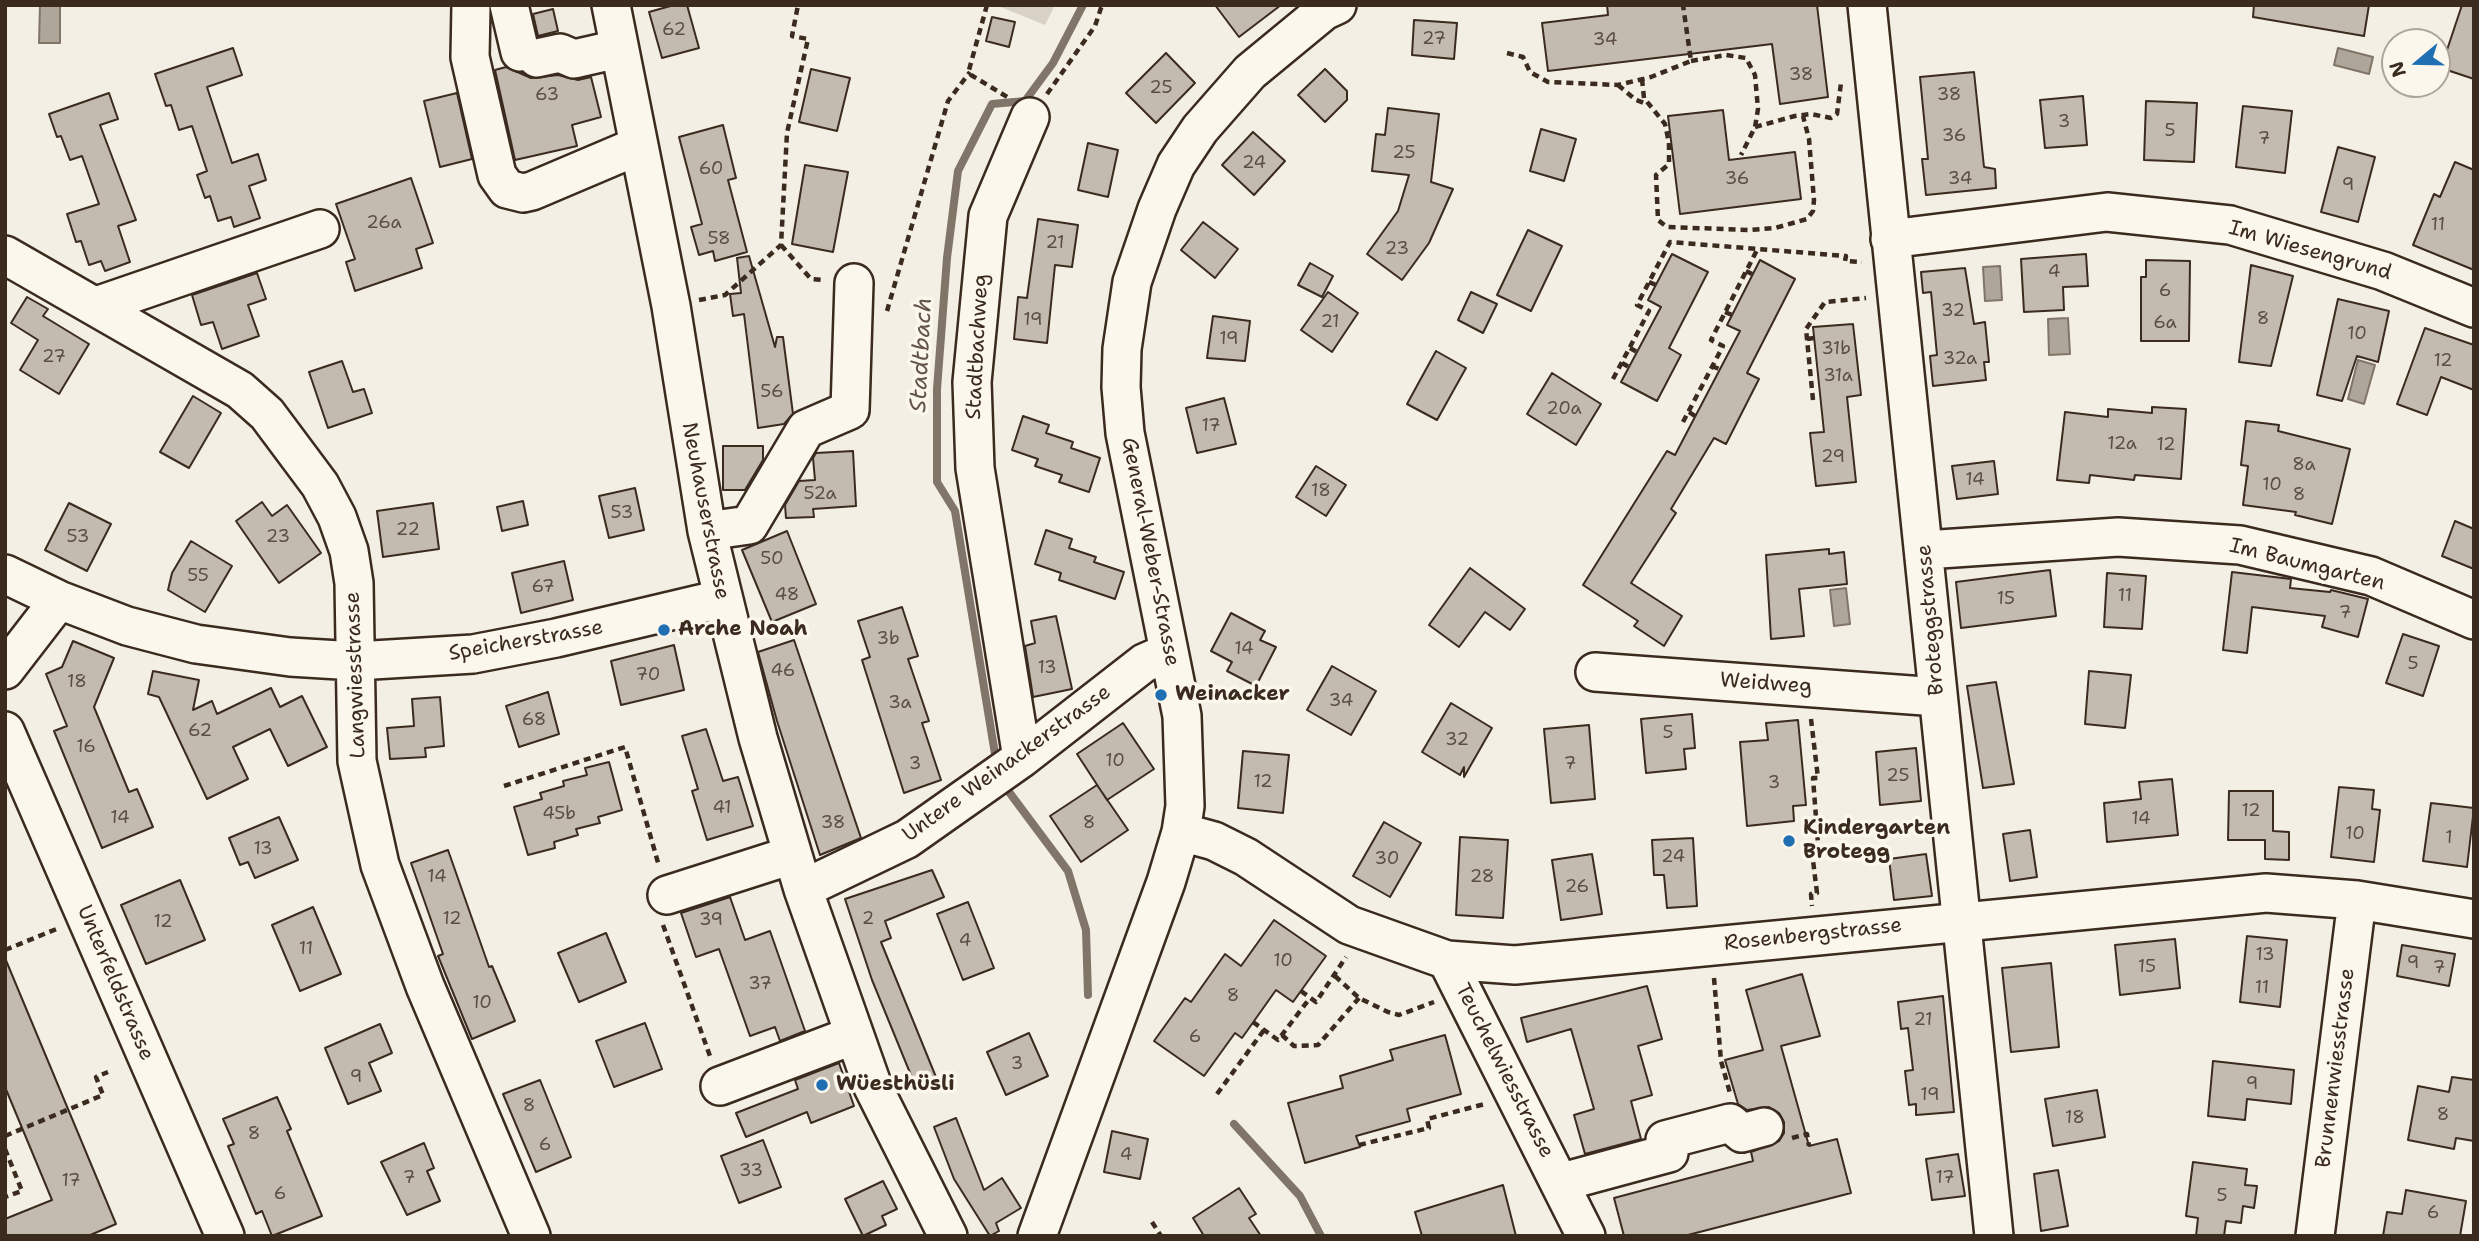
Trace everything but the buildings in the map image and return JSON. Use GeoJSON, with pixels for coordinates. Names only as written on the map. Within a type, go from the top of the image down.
{"type":"FeatureCollection","features":[{"type":"Feature","properties":{"kind":"street"},"geometry":{"type":"LineString","coordinates":[[471,5],[470,57],[497,175],[507,189],[515,192],[532,191],[638,146]]}},
{"type":"Feature","properties":{"kind":"street"},"geometry":{"type":"LineString","coordinates":[[509,5],[529,55],[559,52],[574,59],[618,49]]}},
{"type":"Feature","properties":{"kind":"street","name":"Neuhauserstrasse"},"geometry":{"type":"LineString","coordinates":[[611,5],[671,306],[706,531],[722,599],[798,872],[873,1087],[948,1236]]}},
{"type":"Feature","properties":{"kind":"street","name":"General-Weber-Strasse"},"geometry":{"type":"LineString","coordinates":[[1037,1236],[1166,882],[1181,832],[1186,781],[1185,748],[1169,652],[1125,433],[1121,387],[1122,349],[1132,282],[1171,176],[1200,129],[1250,72],[1324,11],[1337,5]]}},
{"type":"Feature","properties":{"kind":"street","name":"Broteggstrasse"},"geometry":{"type":"LineString","coordinates":[[1867,5],[1877,251],[1925,550],[1994,1236]]}},
{"type":"Feature","properties":{"kind":"street","name":"Stadtbachweg"},"geometry":{"type":"LineString","coordinates":[[1022,758],[975,468],[972,382],[988,216],[1030,117]]}},
{"type":"Feature","properties":{"kind":"street","name":"Im Wiesengrund"},"geometry":{"type":"LineString","coordinates":[[1877,251],[2107,212],[2230,225],[2383,271],[2474,308]]}},
{"type":"Feature","properties":{"kind":"street"},"geometry":{"type":"LineString","coordinates":[[96,306],[320,229]]}},
{"type":"Feature","properties":{"kind":"street","name":"Langwiesstrasse"},"geometry":{"type":"LineString","coordinates":[[5,255],[240,390],[267,414],[300,454],[337,517],[349,551],[354,583],[357,761],[380,865],[425,986],[531,1236]]}},
{"type":"Feature","properties":{"kind":"street"},"geometry":{"type":"LineString","coordinates":[[706,531],[749,525],[806,429],[850,410],[837,281]]}},
{"type":"Feature","properties":{"kind":"street","name":"Im Baumgarten"},"geometry":{"type":"LineString","coordinates":[[1925,550],[2118,537],[2241,545],[2371,576],[2474,620]]}},
{"type":"Feature","properties":{"kind":"street","name":"Speicherstrasse"},"geometry":{"type":"LineString","coordinates":[[5,574],[60,600],[127,626],[195,643],[290,657],[356,661],[472,654],[556,638],[722,599]]}},
{"type":"Feature","properties":{"kind":"street"},"geometry":{"type":"LineString","coordinates":[[5,670],[60,600]]}},
{"type":"Feature","properties":{"kind":"street","name":"Untere Weinackerstrasse"},"geometry":{"type":"LineString","coordinates":[[667,895],[798,872],[907,839],[1022,758],[1144,663],[1169,652]]}},
{"type":"Feature","properties":{"kind":"street","name":"Weidweg"},"geometry":{"type":"LineString","coordinates":[[1595,672],[1938,697]]}},
{"type":"Feature","properties":{"kind":"street","name":"Unterfeldstrasse"},"geometry":{"type":"LineString","coordinates":[[5,731],[225,1236]]}},
{"type":"Feature","properties":{"kind":"street","name":"Rosenbergstrasse"},"geometry":{"type":"LineString","coordinates":[[1181,832],[1214,841],[1246,857],[1349,925],[1447,960],[1515,965],[1961,920],[2266,893],[2357,900],[2474,919]]}},
{"type":"Feature","properties":{"kind":"street","name":"Brunnenwiesstrasse"},"geometry":{"type":"LineString","coordinates":[[2315,1236],[2357,900]]}},
{"type":"Feature","properties":{"kind":"street","name":"Teuchelwiesstrasse"},"geometry":{"type":"LineString","coordinates":[[1447,960],[1562,1182],[1586,1236]]}},
{"type":"Feature","properties":{"kind":"street"},"geometry":{"type":"LineString","coordinates":[[720,1086],[855,1035]]}},
{"type":"Feature","properties":{"kind":"street","name":"Teuchelwiesstrasse"},"geometry":{"type":"LineString","coordinates":[[1562,1182],[1669,1153],[1665,1140],[1730,1123],[1742,1133],[1764,1127]]}},
{"type":"Feature","properties":{"kind":"path"},"geometry":{"type":"LineString","coordinates":[[799,5],[792,36],[808,39],[787,133],[781,245],[811,279],[837,281]]}},
{"type":"Feature","properties":{"kind":"path"},"geometry":{"type":"LineString","coordinates":[[987,5],[968,63],[970,72],[989,87]]}},
{"type":"Feature","properties":{"kind":"path"},"geometry":{"type":"LineString","coordinates":[[1030,117],[1095,26],[1102,5]]}},
{"type":"Feature","properties":{"kind":"path"},"geometry":{"type":"LineString","coordinates":[[1683,5],[1691,61]]}},
{"type":"Feature","properties":{"kind":"path"},"geometry":{"type":"LineString","coordinates":[[1507,52],[1523,57],[1530,72],[1548,82],[1618,85],[1691,61],[1726,55],[1746,58],[1755,75],[1758,109],[1755,127],[1741,155]]}},
{"type":"Feature","properties":{"kind":"path"},"geometry":{"type":"LineString","coordinates":[[884,320],[948,101],[970,72]]}},
{"type":"Feature","properties":{"kind":"path"},"geometry":{"type":"LineString","coordinates":[[1642,79],[1648,104],[1665,124],[1669,143],[1669,164],[1656,175],[1658,220],[1667,227],[1685,230],[1775,228],[1807,219],[1813,211],[1814,200],[1803,116]]}},
{"type":"Feature","properties":{"kind":"path"},"geometry":{"type":"LineString","coordinates":[[1755,127],[1803,116],[1831,118],[1837,114],[1842,79]]}},
{"type":"Feature","properties":{"kind":"path"},"geometry":{"type":"LineString","coordinates":[[1618,85],[1636,100],[1648,104]]}},
{"type":"Feature","properties":{"kind":"path"},"geometry":{"type":"LineString","coordinates":[[1614,379],[1649,311],[1637,305],[1670,242],[1846,256],[1845,261],[1877,251]]}},
{"type":"Feature","properties":{"kind":"path"},"geometry":{"type":"LineString","coordinates":[[671,306],[725,295],[781,245]]}},
{"type":"Feature","properties":{"kind":"path"},"geometry":{"type":"LineString","coordinates":[[1683,422],[1723,346],[1711,340],[1758,248]]}},
{"type":"Feature","properties":{"kind":"path"},"geometry":{"type":"LineString","coordinates":[[1657,267],[1663,270]]}},
{"type":"Feature","properties":{"kind":"path"},"geometry":{"type":"LineString","coordinates":[[1746,271],[1752,274]]}},
{"type":"Feature","properties":{"kind":"path"},"geometry":{"type":"LineString","coordinates":[[1649,282],[1656,285]]}},
{"type":"Feature","properties":{"kind":"path"},"geometry":{"type":"LineString","coordinates":[[1813,400],[1806,329],[1825,302],[1878,296]]}},
{"type":"Feature","properties":{"kind":"path"},"geometry":{"type":"LineString","coordinates":[[1725,312],[1732,315]]}},
{"type":"Feature","properties":{"kind":"path"},"geometry":{"type":"LineString","coordinates":[[1807,339],[1814,338]]}},
{"type":"Feature","properties":{"kind":"path"},"geometry":{"type":"LineString","coordinates":[[1630,348],[1637,352]]}},
{"type":"Feature","properties":{"kind":"path"},"geometry":{"type":"LineString","coordinates":[[1622,363],[1629,367]]}},
{"type":"Feature","properties":{"kind":"path"},"geometry":{"type":"LineString","coordinates":[[1712,366],[1719,369]]}},
{"type":"Feature","properties":{"kind":"path"},"geometry":{"type":"LineString","coordinates":[[1812,390],[1819,389]]}},
{"type":"Feature","properties":{"kind":"path"},"geometry":{"type":"LineString","coordinates":[[1689,412],[1695,416]]}},
{"type":"Feature","properties":{"kind":"path"},"geometry":{"type":"LineString","coordinates":[[1812,902],[1811,894],[1817,893],[1811,844],[1818,844],[1813,778],[1818,778],[1811,717],[1819,716],[1816,687]]}},
{"type":"Feature","properties":{"kind":"path"},"geometry":{"type":"LineString","coordinates":[[504,786],[625,747],[667,895],[654,899],[720,1086]]}},
{"type":"Feature","properties":{"kind":"path"},"geometry":{"type":"LineString","coordinates":[[5,950],[64,926]]}},
{"type":"Feature","properties":{"kind":"path"},"geometry":{"type":"LineString","coordinates":[[1301,991],[1316,1002],[1348,953]]}},
{"type":"Feature","properties":{"kind":"path"},"geometry":{"type":"LineString","coordinates":[[1335,976],[1359,998],[1399,1015],[1430,1002],[1452,1004],[1466,997]]}},
{"type":"Feature","properties":{"kind":"path"},"geometry":{"type":"LineString","coordinates":[[1253,1022],[1278,1040],[1310,998]]}},
{"type":"Feature","properties":{"kind":"path"},"geometry":{"type":"LineString","coordinates":[[1282,1035],[1294,1046],[1318,1045],[1359,998]]}},
{"type":"Feature","properties":{"kind":"path"},"geometry":{"type":"LineString","coordinates":[[1717,1013],[1724,1069]]}},
{"type":"Feature","properties":{"kind":"path"},"geometry":{"type":"LineString","coordinates":[[1217,1094],[1264,1030]]}},
{"type":"Feature","properties":{"kind":"path"},"geometry":{"type":"LineString","coordinates":[[5,1136],[103,1095],[96,1077],[108,1072]]}},
{"type":"Feature","properties":{"kind":"path"},"geometry":{"type":"LineString","coordinates":[[1359,1146],[1429,1128],[1427,1119],[1479,1107],[1514,1090]]}},
{"type":"Feature","properties":{"kind":"path"},"geometry":{"type":"LineString","coordinates":[[5,1149],[22,1191],[5,1197]]}},
{"type":"Feature","properties":{"kind":"path"},"geometry":{"type":"LineString","coordinates":[[1152,1222],[1161,1236]]}},
{"type":"Feature","properties":{"kind":"shaded area"},"geometry":{"type":"Polygon","coordinates":[[[40,5],[60,5],[60,43],[39,43],[40,5]]]}},
{"type":"Feature","properties":{"kind":"shaded area"},"geometry":{"type":"Polygon","coordinates":[[[996,5],[1055,5],[1045,25],[996,5]]]}},
{"type":"Feature","properties":{"kind":"shaded area"},"geometry":{"type":"Polygon","coordinates":[[[2338,48],[2373,57],[2369,74],[2334,65],[2338,48]]]}},
{"type":"Feature","properties":{"kind":"shaded area"},"geometry":{"type":"Polygon","coordinates":[[[2000,266],[2002,300],[1985,301],[1983,267],[2000,266]]]}},
{"type":"Feature","properties":{"kind":"shaded area"},"geometry":{"type":"Polygon","coordinates":[[[2068,318],[2070,354],[2049,355],[2048,319],[2068,318]]]}},
{"type":"Feature","properties":{"kind":"shaded area"},"geometry":{"type":"Polygon","coordinates":[[[2358,360],[2375,365],[2364,404],[2348,399],[2358,360]]]}},
{"type":"Feature","properties":{"kind":"shaded area"},"geometry":{"type":"Polygon","coordinates":[[[1846,588],[1850,624],[1834,626],[1830,590],[1846,588]]]}},
{"type":"Feature","properties":{"kind":"waterway","name":"Stadtbach"},"geometry":{"type":"LineString","coordinates":[[995,754],[955,511],[937,482],[937,389],[947,258],[958,171],[992,104],[1025,101],[1053,63],[1083,5]]}},
{"type":"Feature","properties":{"kind":"waterway","name":"Stadtbach"},"geometry":{"type":"LineString","coordinates":[[1009,792],[1068,871],[1086,930],[1088,995]]}},
{"type":"Feature","properties":{"kind":"waterway","name":"Stadtbach"},"geometry":{"type":"LineString","coordinates":[[1234,1124],[1300,1196],[1321,1236]]}},
{"type":"Feature","properties":{"kind":"place","name":"Arche Noah"},"geometry":{"type":"Point","coordinates":[664,630]}},
{"type":"Feature","properties":{"kind":"place","name":"Weinacker"},"geometry":{"type":"Point","coordinates":[1161,695]}},
{"type":"Feature","properties":{"kind":"place","name":"Kindergarten Brotegg"},"geometry":{"type":"Point","coordinates":[1789,841]}},
{"type":"Feature","properties":{"kind":"place","name":"Wüesthüsli"},"geometry":{"type":"Point","coordinates":[822,1085]}}]}
